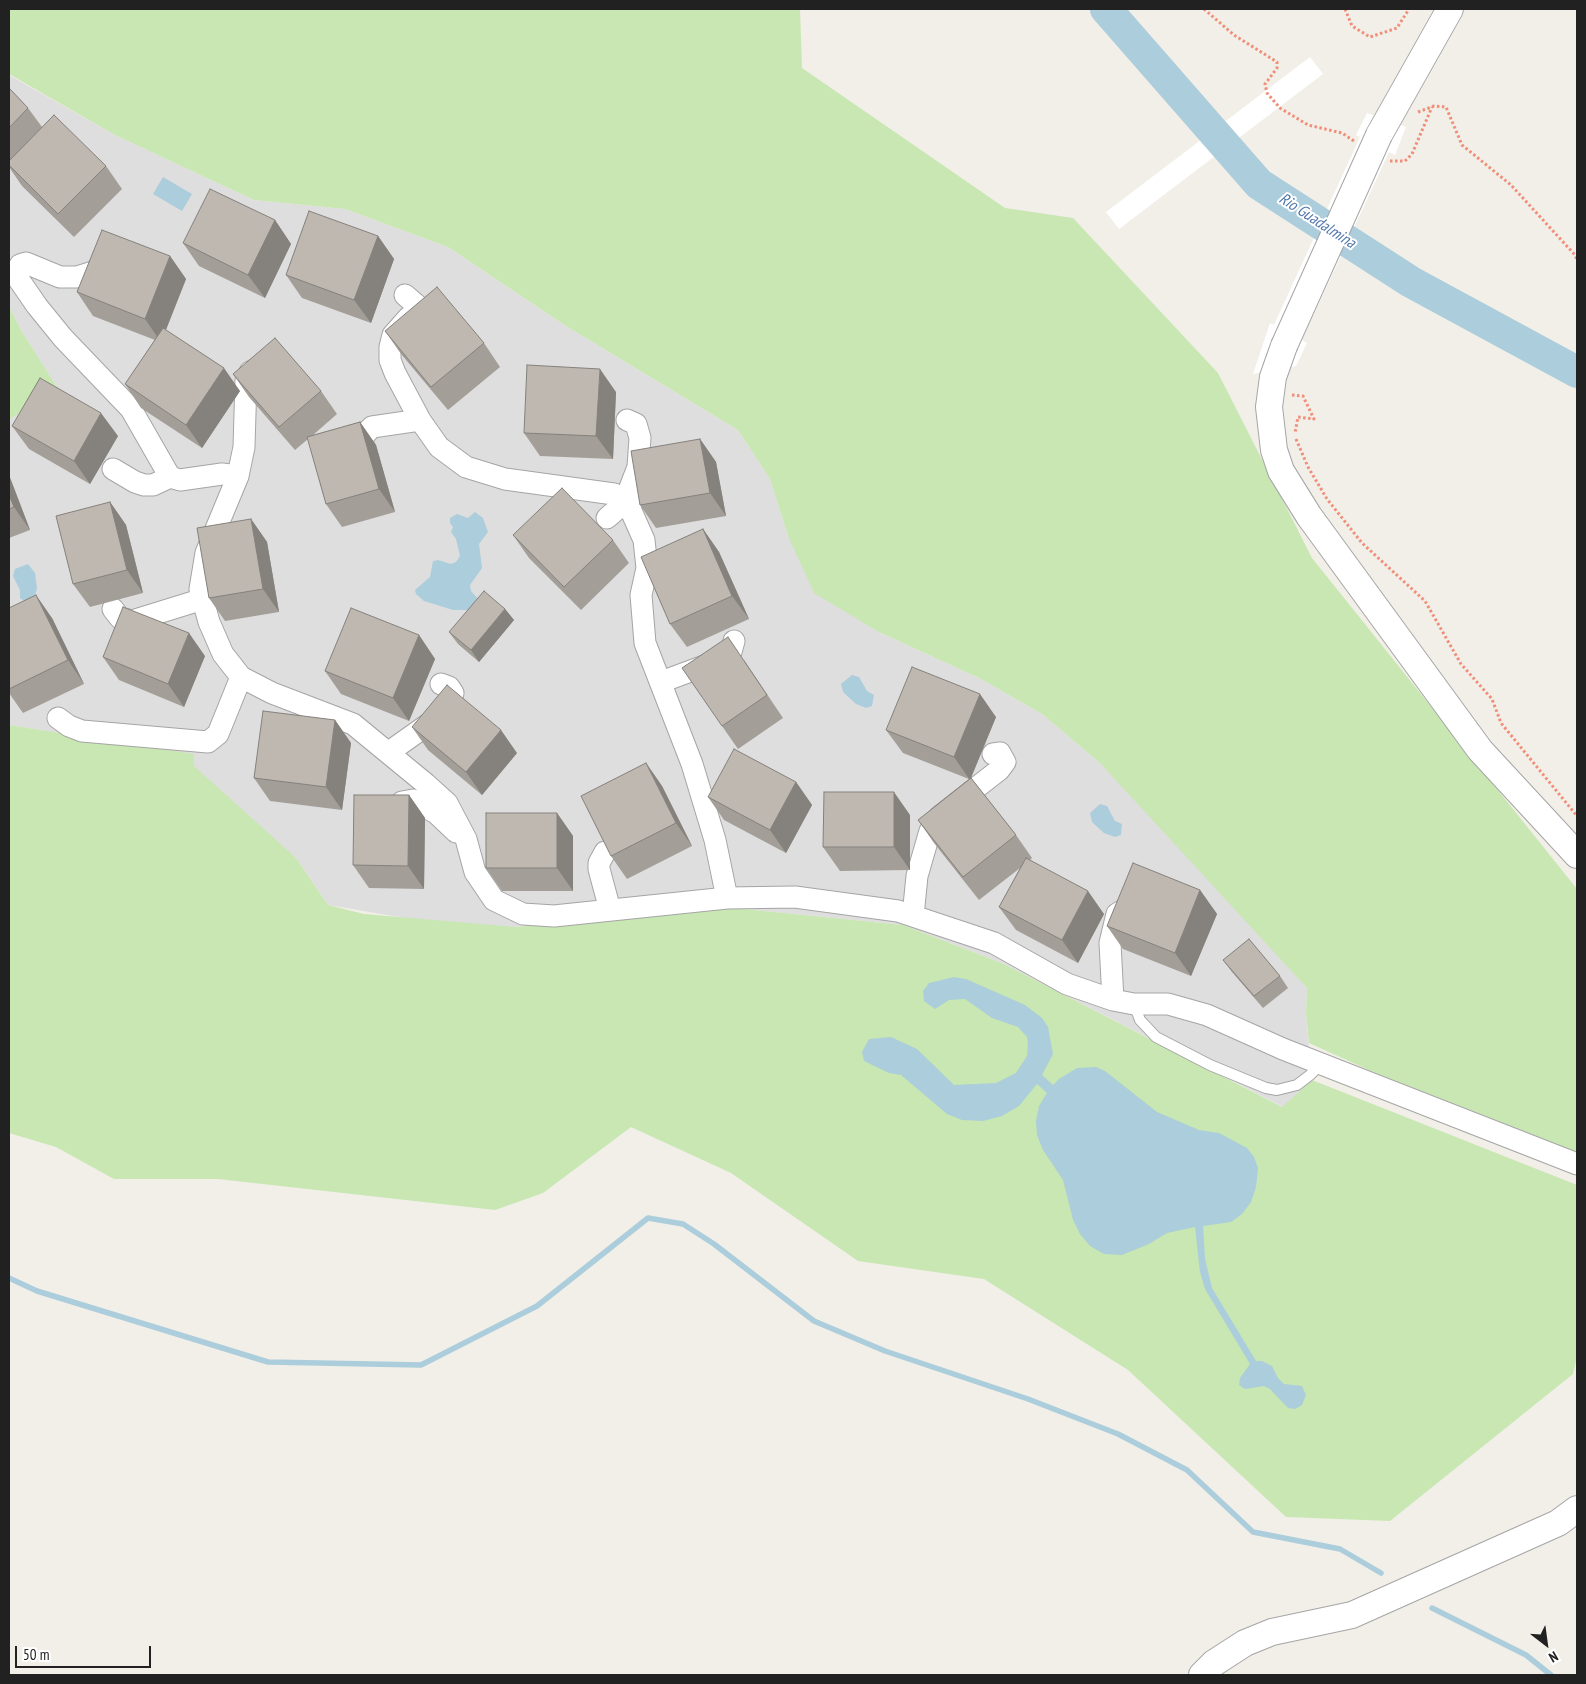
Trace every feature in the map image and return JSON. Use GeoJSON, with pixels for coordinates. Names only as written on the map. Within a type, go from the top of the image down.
{"type":"FeatureCollection","features":[{"type":"Feature","properties":{"kind":"street"},"geometry":{"type":"LineString","coordinates":[[1450,9],[1373,145],[1284,346],[1274,377],[1269,407],[1274,450],[1281,471],[1309,516],[1480,750],[1577,855]]}},
{"type":"Feature","properties":{"kind":"street"},"geometry":{"type":"LineString","coordinates":[[93,272],[77,277],[60,277],[26,263],[20,265],[15,274],[37,306],[63,338],[131,408],[170,478]]}},
{"type":"Feature","properties":{"kind":"street"},"geometry":{"type":"LineString","coordinates":[[417,305],[393,334],[390,360],[420,420],[439,447],[466,467],[504,479],[614,494],[624,503],[644,540],[647,568],[641,595],[645,643],[709,788],[715,840],[727,898]]}},
{"type":"Feature","properties":{"kind":"street"},"geometry":{"type":"LineString","coordinates":[[266,370],[254,370],[246,380],[244,438],[238,476],[206,554],[200,589],[209,622],[223,654],[241,677],[308,715],[353,724],[389,752],[447,803],[475,852],[475,872],[494,900],[523,914],[554,916],[727,898],[795,897],[898,911],[994,943],[1067,984],[1113,1000],[1134,1004],[1168,1004],[1207,1015],[1321,1064],[1577,1164]]}},
{"type":"Feature","properties":{"kind":"street"},"geometry":{"type":"LineString","coordinates":[[363,440],[364,435],[372,427],[420,420]]}},
{"type":"Feature","properties":{"kind":"street"},"geometry":{"type":"LineString","coordinates":[[624,503],[638,468],[640,438],[636,424],[627,420]]}},
{"type":"Feature","properties":{"kind":"street"},"geometry":{"type":"LineString","coordinates":[[113,469],[144,485],[153,485],[170,478],[180,480],[222,474],[238,476]]}},
{"type":"Feature","properties":{"kind":"street"},"geometry":{"type":"LineString","coordinates":[[608,518],[624,503],[647,492]]}},
{"type":"Feature","properties":{"kind":"street"},"geometry":{"type":"LineString","coordinates":[[113,609],[120,618],[132,621],[203,599]]}},
{"type":"Feature","properties":{"kind":"street"},"geometry":{"type":"LineString","coordinates":[[661,682],[727,655]]}},
{"type":"Feature","properties":{"kind":"street"},"geometry":{"type":"LineString","coordinates":[[58,718],[69,726],[82,730],[208,742],[218,734],[241,677]]}},
{"type":"Feature","properties":{"kind":"street"},"geometry":{"type":"LineString","coordinates":[[389,752],[444,715],[453,697],[449,687],[441,684]]}},
{"type":"Feature","properties":{"kind":"street"},"geometry":{"type":"LineString","coordinates":[[913,916],[921,836],[940,816],[962,805],[1005,762],[1000,754],[993,754]]}},
{"type":"Feature","properties":{"kind":"street"},"geometry":{"type":"LineString","coordinates":[[397,812],[402,802],[413,800],[436,813],[475,852]]}},
{"type":"Feature","properties":{"kind":"street"},"geometry":{"type":"LineString","coordinates":[[605,852],[599,863],[599,869],[610,910]]}},
{"type":"Feature","properties":{"kind":"street"},"geometry":{"type":"LineString","coordinates":[[1113,1000],[1108,932],[1117,914],[1130,908]]}},
{"type":"Feature","properties":{"kind":"street"},"geometry":{"type":"LineString","coordinates":[[1202,1675],[1214,1663],[1245,1643],[1272,1632],[1352,1615],[1558,1523],[1577,1510]]}},
{"type":"Feature","properties":{"kind":"lane"},"geometry":{"type":"LineString","coordinates":[[1134,1004],[1140,1020],[1156,1037],[1210,1066],[1266,1088],[1277,1090],[1292,1087],[1310,1075],[1321,1064]]}},
{"type":"Feature","properties":{"kind":"path"},"geometry":{"type":"LineString","coordinates":[[1204,9],[1234,35],[1277,62],[1277,68],[1265,84],[1267,93],[1280,108],[1308,125],[1342,133],[1373,145],[1391,162],[1405,161],[1419,140],[1432,107]]}},
{"type":"Feature","properties":{"kind":"path"},"geometry":{"type":"LineString","coordinates":[[1345,9],[1352,26],[1370,37],[1397,28],[1409,9]]}},
{"type":"Feature","properties":{"kind":"path"},"geometry":{"type":"LineString","coordinates":[[1412,115],[1432,107],[1446,107],[1462,145],[1511,185],[1575,255],[1577,260]]}},
{"type":"Feature","properties":{"kind":"path"},"geometry":{"type":"LineString","coordinates":[[1288,394],[1303,396],[1314,419],[1298,417],[1295,435],[1308,467],[1327,499],[1362,544],[1425,601],[1461,664],[1492,699],[1500,723],[1577,816]]}},
{"type":"Feature","properties":{"kind":"shaded area"},"geometry":{"type":"Polygon","coordinates":[[[9,75],[115,135],[254,200],[345,209],[448,247],[566,326],[738,430],[770,479],[788,536],[879,632],[981,679],[1042,714],[1100,763],[1219,882],[1307,988],[1306,1014],[1312,1080],[1283,1107],[1004,964],[903,925],[734,908],[516,927],[440,924],[328,905],[296,858],[133,745],[9,725],[9,420],[57,387],[21,330],[9,306],[9,75]]]}},
{"type":"Feature","properties":{"kind":"green space"},"geometry":{"type":"Polygon","coordinates":[[[9,9],[800,9],[802,68],[1005,208],[1073,218],[1218,373],[1312,558],[1577,889],[1577,1152],[1371,1071],[1309,1043],[1306,1014],[1307,988],[1100,763],[1042,714],[981,679],[879,632],[814,593],[788,536],[770,479],[738,430],[566,326],[448,247],[345,209],[254,200],[115,135],[9,74],[9,9]]]}},
{"type":"Feature","properties":{"kind":"green space"},"geometry":{"type":"Polygon","coordinates":[[[9,306],[21,330],[57,387],[9,420],[9,306]]]}},
{"type":"Feature","properties":{"kind":"green space"},"geometry":{"type":"Polygon","coordinates":[[[9,725],[194,754],[194,766],[296,858],[328,905],[364,914],[516,927],[734,908],[903,925],[1004,964],[1282,1107],[1312,1080],[1577,1185],[1577,1356],[1573,1374],[1390,1521],[1286,1517],[1128,1370],[984,1279],[858,1261],[731,1173],[631,1127],[543,1193],[495,1210],[218,1179],[114,1179],[56,1147],[9,1133],[9,725]]]}},
{"type":"Feature","properties":{"kind":"water"},"geometry":{"type":"Polygon","coordinates":[[[163,177],[192,194],[182,211],[153,194],[163,177]]]}},
{"type":"Feature","properties":{"kind":"water"},"geometry":{"type":"Polygon","coordinates":[[[475,512],[483,518],[488,532],[479,544],[482,568],[470,585],[471,591],[481,602],[469,610],[453,610],[424,601],[416,594],[415,590],[430,577],[433,561],[438,560],[451,564],[456,562],[460,556],[456,539],[451,532],[453,527],[450,523],[450,518],[457,514],[468,518],[475,512]]]}},
{"type":"Feature","properties":{"kind":"water"},"geometry":{"type":"Polygon","coordinates":[[[28,564],[35,573],[37,588],[34,599],[24,601],[20,598],[20,590],[13,576],[15,569],[28,564]]]}},
{"type":"Feature","properties":{"kind":"water"},"geometry":{"type":"Polygon","coordinates":[[[852,675],[859,677],[867,691],[874,695],[872,706],[866,708],[856,704],[843,692],[841,684],[852,675]]]}},
{"type":"Feature","properties":{"kind":"water"},"geometry":{"type":"Polygon","coordinates":[[[1100,804],[1107,806],[1115,821],[1122,824],[1121,835],[1115,837],[1104,833],[1092,822],[1090,813],[1100,804]]]}},
{"type":"Feature","properties":{"kind":"water"},"geometry":{"type":"Polygon","coordinates":[[[954,977],[966,979],[1025,1005],[1042,1018],[1048,1027],[1053,1054],[1042,1075],[1053,1085],[1077,1068],[1096,1067],[1105,1071],[1157,1112],[1199,1130],[1219,1133],[1247,1148],[1254,1157],[1258,1168],[1256,1187],[1251,1202],[1242,1214],[1231,1222],[1203,1226],[1205,1259],[1212,1288],[1256,1361],[1262,1361],[1272,1366],[1278,1378],[1284,1384],[1302,1386],[1306,1395],[1302,1405],[1295,1409],[1288,1408],[1270,1389],[1264,1386],[1245,1389],[1239,1385],[1240,1378],[1250,1364],[1205,1289],[1200,1272],[1195,1227],[1167,1233],[1149,1244],[1122,1255],[1104,1254],[1090,1246],[1080,1234],[1073,1220],[1063,1180],[1043,1150],[1037,1135],[1036,1121],[1039,1106],[1047,1093],[1037,1084],[1019,1106],[1002,1116],[983,1121],[962,1120],[947,1114],[901,1075],[889,1073],[864,1061],[862,1052],[869,1039],[891,1037],[917,1049],[954,1085],[996,1083],[1016,1073],[1027,1056],[1028,1044],[1027,1037],[1018,1027],[992,1018],[965,999],[949,1000],[935,1009],[924,1001],[923,991],[929,983],[954,977]]]}},
{"type":"Feature","properties":{"kind":"pier"},"geometry":{"type":"Polygon","coordinates":[[[1310,57],[1323,74],[1119,229],[1106,212],[1310,57]]]}},
{"type":"Feature","properties":{"kind":"pier"},"geometry":{"type":"Polygon","coordinates":[[[1367,113],[1406,127],[1395,155],[1389,152],[1302,340],[1307,343],[1296,366],[1253,374],[1270,323],[1274,325],[1360,137],[1356,135],[1367,113]]]}},
{"type":"Feature","properties":{"kind":"building"},"geometry":{"type":"Polygon","coordinates":[[[9,88],[28,108],[9,128],[9,88]]]}},
{"type":"Feature","properties":{"kind":"building"},"geometry":{"type":"Polygon","coordinates":[[[54,115],[106,166],[58,214],[9,165],[9,161],[54,115]]]}},
{"type":"Feature","properties":{"kind":"building"},"geometry":{"type":"Polygon","coordinates":[[[210,189],[275,220],[248,275],[183,243],[210,189]]]}},
{"type":"Feature","properties":{"kind":"building"},"geometry":{"type":"Polygon","coordinates":[[[309,211],[378,236],[354,300],[286,275],[309,211]]]}},
{"type":"Feature","properties":{"kind":"building"},"geometry":{"type":"Polygon","coordinates":[[[102,230],[170,256],[145,319],[77,292],[102,230]]]}},
{"type":"Feature","properties":{"kind":"building"},"geometry":{"type":"Polygon","coordinates":[[[437,287],[484,343],[431,387],[385,331],[437,287]]]}},
{"type":"Feature","properties":{"kind":"building"},"geometry":{"type":"Polygon","coordinates":[[[163,328],[224,368],[186,425],[125,384],[163,328]]]}},
{"type":"Feature","properties":{"kind":"building"},"geometry":{"type":"Polygon","coordinates":[[[275,338],[321,391],[279,427],[233,374],[275,338]]]}},
{"type":"Feature","properties":{"kind":"building"},"geometry":{"type":"Polygon","coordinates":[[[527,365],[600,369],[596,436],[524,433],[527,365]]]}},
{"type":"Feature","properties":{"kind":"building"},"geometry":{"type":"Polygon","coordinates":[[[40,378],[101,413],[74,461],[12,426],[40,378]]]}},
{"type":"Feature","properties":{"kind":"building"},"geometry":{"type":"Polygon","coordinates":[[[360,422],[379,489],[326,504],[307,437],[360,422]]]}},
{"type":"Feature","properties":{"kind":"building"},"geometry":{"type":"Polygon","coordinates":[[[700,439],[710,493],[640,505],[631,451],[700,439]]]}},
{"type":"Feature","properties":{"kind":"building"},"geometry":{"type":"Polygon","coordinates":[[[562,488],[613,540],[564,587],[513,535],[562,488]]]}},
{"type":"Feature","properties":{"kind":"building"},"geometry":{"type":"Polygon","coordinates":[[[9,495],[14,507],[9,509],[9,495]]]}},
{"type":"Feature","properties":{"kind":"building"},"geometry":{"type":"Polygon","coordinates":[[[110,502],[127,570],[73,584],[56,516],[110,502]]]}},
{"type":"Feature","properties":{"kind":"building"},"geometry":{"type":"Polygon","coordinates":[[[251,519],[263,589],[209,598],[197,528],[251,519]]]}},
{"type":"Feature","properties":{"kind":"building"},"geometry":{"type":"Polygon","coordinates":[[[703,529],[732,596],[670,624],[641,557],[703,529]]]}},
{"type":"Feature","properties":{"kind":"building"},"geometry":{"type":"Polygon","coordinates":[[[484,591],[505,609],[471,650],[449,632],[484,591]]]}},
{"type":"Feature","properties":{"kind":"building"},"geometry":{"type":"Polygon","coordinates":[[[36,595],[68,660],[9,689],[9,608],[36,595]]]}},
{"type":"Feature","properties":{"kind":"building"},"geometry":{"type":"Polygon","coordinates":[[[123,607],[189,633],[168,684],[103,657],[123,607]]]}},
{"type":"Feature","properties":{"kind":"building"},"geometry":{"type":"Polygon","coordinates":[[[351,608],[419,635],[393,698],[325,671],[351,608]]]}},
{"type":"Feature","properties":{"kind":"building"},"geometry":{"type":"Polygon","coordinates":[[[728,637],[767,695],[722,726],[682,668],[728,637]]]}},
{"type":"Feature","properties":{"kind":"building"},"geometry":{"type":"Polygon","coordinates":[[[912,667],[980,694],[954,757],[886,730],[912,667]]]}},
{"type":"Feature","properties":{"kind":"building"},"geometry":{"type":"Polygon","coordinates":[[[447,685],[501,730],[466,772],[412,727],[447,685]]]}},
{"type":"Feature","properties":{"kind":"building"},"geometry":{"type":"Polygon","coordinates":[[[263,711],[335,720],[326,787],[254,778],[263,711]]]}},
{"type":"Feature","properties":{"kind":"building"},"geometry":{"type":"Polygon","coordinates":[[[734,749],[796,782],[770,830],[708,797],[734,749]]]}},
{"type":"Feature","properties":{"kind":"building"},"geometry":{"type":"Polygon","coordinates":[[[646,763],[676,823],[611,856],[581,796],[646,763]]]}},
{"type":"Feature","properties":{"kind":"building"},"geometry":{"type":"Polygon","coordinates":[[[971,778],[1016,835],[963,877],[918,820],[971,778]]]}},
{"type":"Feature","properties":{"kind":"building"},"geometry":{"type":"Polygon","coordinates":[[[824,792],[894,792],[894,847],[823,847],[824,792]]]}},
{"type":"Feature","properties":{"kind":"building"},"geometry":{"type":"Polygon","coordinates":[[[354,795],[409,795],[408,866],[353,865],[354,795]]]}},
{"type":"Feature","properties":{"kind":"building"},"geometry":{"type":"Polygon","coordinates":[[[486,813],[557,813],[557,868],[486,868],[486,813]]]}},
{"type":"Feature","properties":{"kind":"building"},"geometry":{"type":"Polygon","coordinates":[[[1026,858],[1088,891],[1062,940],[999,907],[1026,858]]]}},
{"type":"Feature","properties":{"kind":"building"},"geometry":{"type":"Polygon","coordinates":[[[1133,863],[1200,890],[1175,953],[1107,926],[1133,863]]]}},
{"type":"Feature","properties":{"kind":"building"},"geometry":{"type":"Polygon","coordinates":[[[1249,939],[1280,976],[1254,996],[1223,960],[1249,939]]]}},
{"type":"Feature","properties":{"kind":"waterway","name":"Rio Guadalmina"},"geometry":{"type":"LineString","coordinates":[[1106,9],[1259,184],[1411,282],[1577,372]]}},
{"type":"Feature","properties":{"kind":"waterway"},"geometry":{"type":"LineString","coordinates":[[9,1278],[37,1291],[268,1362],[421,1365],[537,1306],[648,1218],[683,1224],[714,1244],[814,1321],[885,1351],[1028,1399],[1118,1434],[1187,1470],[1253,1532],[1340,1549],[1381,1573]]}},
{"type":"Feature","properties":{"kind":"waterway"},"geometry":{"type":"LineString","coordinates":[[1432,1608],[1526,1655],[1551,1675]]}}]}
